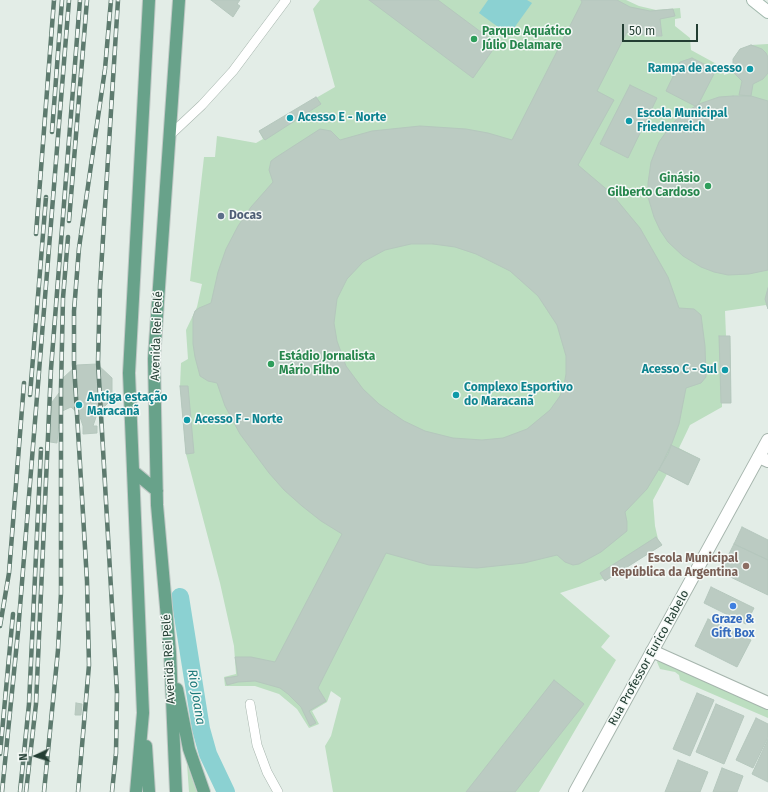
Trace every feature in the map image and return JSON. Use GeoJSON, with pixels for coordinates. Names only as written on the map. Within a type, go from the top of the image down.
{"type":"FeatureCollection","features":[{"type":"Feature","properties":{"kind":"main road"},"geometry":{"type":"LineString","coordinates":[[149,0],[129,373],[143,713],[149,792]]}},
{"type":"Feature","properties":{"kind":"main road","name":"Avenida Rei Pelé"},"geometry":{"type":"LineString","coordinates":[[176,792],[170,652],[157,491],[154,359],[179,0]]}},
{"type":"Feature","properties":{"kind":"main road"},"geometry":{"type":"LineString","coordinates":[[133,471],[157,491]]}},
{"type":"Feature","properties":{"kind":"main road"},"geometry":{"type":"LineString","coordinates":[[170,652],[189,749],[204,792]]}},
{"type":"Feature","properties":{"kind":"main road"},"geometry":{"type":"LineString","coordinates":[[136,792],[143,713]]}},
{"type":"Feature","properties":{"kind":"street"},"geometry":{"type":"LineString","coordinates":[[169,136],[202,106],[233,71],[286,0]]}},
{"type":"Feature","properties":{"kind":"street"},"geometry":{"type":"LineString","coordinates":[[753,0],[768,12]]}},
{"type":"Feature","properties":{"kind":"street","name":"Rua Professor Eurico Rabelo"},"geometry":{"type":"LineString","coordinates":[[575,792],[652,651],[764,459],[768,440]]}},
{"type":"Feature","properties":{"kind":"street"},"geometry":{"type":"LineString","coordinates":[[652,651],[768,703]]}},
{"type":"Feature","properties":{"kind":"street"},"geometry":{"type":"LineString","coordinates":[[250,704],[257,745],[278,792]]}},
{"type":"Feature","properties":{"kind":"green space","name":"Complexo Esportivo do Maracanã"},"geometry":{"type":"Polygon","coordinates":[[[320,0],[626,0],[639,6],[656,10],[680,8],[681,18],[675,19],[675,26],[690,38],[691,50],[722,67],[724,75],[733,72],[733,59],[740,49],[751,45],[768,44],[768,309],[766,305],[725,311],[726,336],[730,336],[731,403],[722,403],[722,407],[690,425],[679,448],[700,459],[688,485],[667,474],[653,500],[655,526],[658,539],[662,545],[605,581],[603,579],[560,593],[610,636],[601,647],[616,660],[539,792],[333,792],[325,746],[331,736],[341,698],[331,691],[327,702],[312,711],[319,724],[309,728],[297,709],[279,694],[255,686],[225,686],[224,677],[236,674],[234,646],[220,583],[186,454],[180,386],[181,363],[188,359],[186,330],[197,307],[202,284],[190,281],[204,157],[215,157],[217,136],[256,143],[263,139],[259,131],[335,87],[313,9],[320,0]]]}},
{"type":"Feature","properties":{"kind":"green space"},"geometry":{"type":"Polygon","coordinates":[[[660,657],[768,706],[768,718],[680,680],[679,675],[675,672],[660,669],[657,662],[660,657]]]}},
{"type":"Feature","properties":{"kind":"green space"},"geometry":{"type":"Polygon","coordinates":[[[187,764],[195,787],[197,792],[189,792],[187,764]]]}},
{"type":"Feature","properties":{"kind":"water"},"geometry":{"type":"Polygon","coordinates":[[[488,0],[527,0],[532,3],[509,35],[479,13],[488,0]]]}},
{"type":"Feature","properties":{"kind":"building"},"geometry":{"type":"Polygon","coordinates":[[[211,0],[240,0],[237,4],[240,6],[233,17],[211,0]]]}},
{"type":"Feature","properties":{"kind":"building"},"geometry":{"type":"Polygon","coordinates":[[[369,0],[438,0],[497,44],[473,78],[369,0]]]}},
{"type":"Feature","properties":{"kind":"building","name":"Estádio Jornalista Mário Filho"},"geometry":{"type":"Polygon","coordinates":[[[581,0],[617,0],[630,7],[650,11],[673,9],[675,16],[660,19],[662,36],[650,36],[627,32],[597,91],[614,100],[578,165],[611,193],[640,228],[668,277],[679,308],[694,309],[701,315],[705,346],[706,377],[701,383],[686,388],[679,424],[668,454],[647,489],[625,512],[627,531],[601,552],[579,564],[573,565],[565,562],[557,555],[524,563],[477,568],[429,565],[386,553],[318,688],[326,701],[309,711],[316,723],[310,726],[301,707],[280,688],[255,681],[238,682],[227,685],[225,678],[238,676],[235,657],[251,657],[275,662],[342,534],[321,521],[284,490],[269,473],[240,434],[225,406],[217,383],[208,381],[200,376],[193,344],[193,317],[195,311],[211,303],[218,272],[226,249],[238,226],[251,207],[273,182],[269,170],[271,161],[320,129],[331,131],[340,140],[372,131],[420,126],[466,129],[488,133],[512,140],[582,2],[581,0]],[[411,244],[385,250],[363,262],[347,279],[337,299],[334,323],[337,341],[346,366],[363,389],[379,404],[404,421],[425,431],[453,438],[482,440],[503,438],[527,429],[550,410],[560,396],[564,385],[566,374],[566,356],[557,325],[538,296],[510,271],[476,254],[455,247],[433,244],[411,244]]]}},
{"type":"Feature","properties":{"kind":"building","name":"Rampa de acesso"},"geometry":{"type":"Polygon","coordinates":[[[751,45],[762,49],[766,53],[768,57],[768,73],[763,79],[753,84],[751,96],[739,95],[742,81],[733,72],[733,59],[740,49],[751,45]]]}},
{"type":"Feature","properties":{"kind":"building"},"geometry":{"type":"Polygon","coordinates":[[[692,58],[716,70],[698,105],[695,106],[666,91],[680,62],[692,58]]]}},
{"type":"Feature","properties":{"kind":"building","name":"Escola Municipal Friedenreich"},"geometry":{"type":"Polygon","coordinates":[[[630,85],[657,98],[628,158],[600,144],[630,85]]]}},
{"type":"Feature","properties":{"kind":"building","name":"Ginásio Gilberto Cardoso"},"geometry":{"type":"Polygon","coordinates":[[[751,96],[768,101],[768,270],[749,274],[728,275],[701,267],[683,256],[668,242],[654,217],[648,197],[648,183],[651,162],[659,142],[671,125],[681,115],[699,104],[719,97],[751,96]]]}},
{"type":"Feature","properties":{"kind":"building","name":"Acesso E - Norte"},"geometry":{"type":"Polygon","coordinates":[[[316,97],[321,104],[265,140],[264,139],[259,131],[316,97]]]}},
{"type":"Feature","properties":{"kind":"building"},"geometry":{"type":"Polygon","coordinates":[[[768,288],[768,309],[765,299],[768,288]]]}},
{"type":"Feature","properties":{"kind":"building","name":"Acesso C - Sul"},"geometry":{"type":"Polygon","coordinates":[[[719,336],[730,336],[731,403],[721,403],[719,336]]]}},
{"type":"Feature","properties":{"kind":"building","name":"Antiga estação Maracanã"},"geometry":{"type":"Polygon","coordinates":[[[97,364],[112,378],[112,399],[97,414],[93,426],[97,426],[97,433],[83,434],[83,426],[79,414],[71,407],[60,412],[57,443],[50,442],[52,402],[63,388],[62,379],[77,365],[97,364]]]}},
{"type":"Feature","properties":{"kind":"building","name":"Acesso F - Norte"},"geometry":{"type":"Polygon","coordinates":[[[180,386],[188,386],[194,453],[186,454],[180,386]]]}},
{"type":"Feature","properties":{"kind":"building"},"geometry":{"type":"Polygon","coordinates":[[[671,445],[700,459],[688,485],[659,470],[671,445]]]}},
{"type":"Feature","properties":{"kind":"building"},"geometry":{"type":"Polygon","coordinates":[[[742,527],[768,540],[768,560],[734,544],[742,527]]]}},
{"type":"Feature","properties":{"kind":"building"},"geometry":{"type":"Polygon","coordinates":[[[656,537],[662,545],[605,581],[600,573],[656,537]]]}},
{"type":"Feature","properties":{"kind":"building","name":"Escola Municipal República da Argentina"},"geometry":{"type":"Polygon","coordinates":[[[734,544],[768,560],[768,595],[720,572],[734,544]]]}},
{"type":"Feature","properties":{"kind":"building"},"geometry":{"type":"Polygon","coordinates":[[[711,587],[754,608],[746,624],[704,603],[711,587]]]}},
{"type":"Feature","properties":{"kind":"building"},"geometry":{"type":"Polygon","coordinates":[[[708,619],[751,640],[737,667],[695,646],[708,619]]]}},
{"type":"Feature","properties":{"kind":"building"},"geometry":{"type":"Polygon","coordinates":[[[554,680],[584,704],[515,792],[466,792],[554,680]]]}},
{"type":"Feature","properties":{"kind":"building"},"geometry":{"type":"Polygon","coordinates":[[[697,693],[714,700],[690,756],[673,749],[697,693]]]}},
{"type":"Feature","properties":{"kind":"building"},"geometry":{"type":"Polygon","coordinates":[[[76,703],[82,704],[81,715],[75,715],[76,703]]]}},
{"type":"Feature","properties":{"kind":"building"},"geometry":{"type":"Polygon","coordinates":[[[716,704],[744,716],[724,764],[696,752],[716,704]]]}},
{"type":"Feature","properties":{"kind":"building"},"geometry":{"type":"Polygon","coordinates":[[[756,718],[768,724],[768,737],[753,768],[736,760],[756,718]]]}},
{"type":"Feature","properties":{"kind":"building"},"geometry":{"type":"Polygon","coordinates":[[[768,739],[768,782],[752,774],[768,739]]]}},
{"type":"Feature","properties":{"kind":"building"},"geometry":{"type":"Polygon","coordinates":[[[678,760],[708,772],[700,792],[665,792],[678,760]]]}},
{"type":"Feature","properties":{"kind":"building"},"geometry":{"type":"Polygon","coordinates":[[[722,768],[743,776],[737,792],[713,792],[722,768]]]}},
{"type":"Feature","properties":{"kind":"waterway","name":"Rio Joana"},"geometry":{"type":"LineString","coordinates":[[180,597],[201,729],[208,754],[226,792]]}},
{"type":"Feature","properties":{"kind":"railway"},"geometry":{"type":"LineString","coordinates":[[36,234],[54,0]]}},
{"type":"Feature","properties":{"kind":"railway"},"geometry":{"type":"LineString","coordinates":[[52,132],[62,0]]}},
{"type":"Feature","properties":{"kind":"railway"},"geometry":{"type":"LineString","coordinates":[[2,792],[18,632],[69,0]]}},
{"type":"Feature","properties":{"kind":"railway"},"geometry":{"type":"LineString","coordinates":[[26,792],[36,704],[51,369],[80,0]]}},
{"type":"Feature","properties":{"kind":"railway"},"geometry":{"type":"LineString","coordinates":[[69,221],[87,0]]}},
{"type":"Feature","properties":{"kind":"railway"},"geometry":{"type":"LineString","coordinates":[[78,792],[89,665],[87,581],[74,364],[74,311],[79,248],[105,69],[111,0]]}},
{"type":"Feature","properties":{"kind":"railway"},"geometry":{"type":"LineString","coordinates":[[112,792],[116,753],[117,693],[98,362],[100,286],[118,0]]}},
{"type":"Feature","properties":{"kind":"railway"},"geometry":{"type":"LineString","coordinates":[[30,395],[46,197]]}},
{"type":"Feature","properties":{"kind":"railway"},"geometry":{"type":"LineString","coordinates":[[44,792],[58,650],[61,593],[61,388],[63,298],[68,237]]}},
{"type":"Feature","properties":{"kind":"railway"},"geometry":{"type":"LineString","coordinates":[[0,626],[9,573],[24,383]]}},
{"type":"Feature","properties":{"kind":"railway"},"geometry":{"type":"LineString","coordinates":[[20,792],[29,704],[41,449]]}},
{"type":"Feature","properties":{"kind":"railway"},"geometry":{"type":"LineString","coordinates":[[0,754],[13,614]]}},
{"type":"Feature","properties":{"kind":"place","name":"Parque Aquático Júlio Delamare"},"geometry":{"type":"Point","coordinates":[474,39]}},
{"type":"Feature","properties":{"kind":"place","name":"Rampa de acesso"},"geometry":{"type":"Point","coordinates":[750,69]}},
{"type":"Feature","properties":{"kind":"place","name":"Acesso E - Norte"},"geometry":{"type":"Point","coordinates":[290,118]}},
{"type":"Feature","properties":{"kind":"place","name":"Escola Municipal Friedenreich"},"geometry":{"type":"Point","coordinates":[629,121]}},
{"type":"Feature","properties":{"kind":"place","name":"Ginásio Gilberto Cardoso"},"geometry":{"type":"Point","coordinates":[708,186]}},
{"type":"Feature","properties":{"kind":"place","name":"Docas"},"geometry":{"type":"Point","coordinates":[221,216]}},
{"type":"Feature","properties":{"kind":"place","name":"Estádio Jornalista Mário Filho"},"geometry":{"type":"Point","coordinates":[271,364]}},
{"type":"Feature","properties":{"kind":"place","name":"Acesso C - Sul"},"geometry":{"type":"Point","coordinates":[725,370]}},
{"type":"Feature","properties":{"kind":"place","name":"Complexo Esportivo do Maracanã"},"geometry":{"type":"Point","coordinates":[456,395]}},
{"type":"Feature","properties":{"kind":"place","name":"Antiga estação Maracanã"},"geometry":{"type":"Point","coordinates":[79,405]}},
{"type":"Feature","properties":{"kind":"place","name":"Acesso F - Norte"},"geometry":{"type":"Point","coordinates":[187,420]}},
{"type":"Feature","properties":{"kind":"place","name":"Escola Municipal República da Argentina"},"geometry":{"type":"Point","coordinates":[746,566]}},
{"type":"Feature","properties":{"kind":"place","name":"Graze & Gift Box"},"geometry":{"type":"Point","coordinates":[733,606]}}]}
